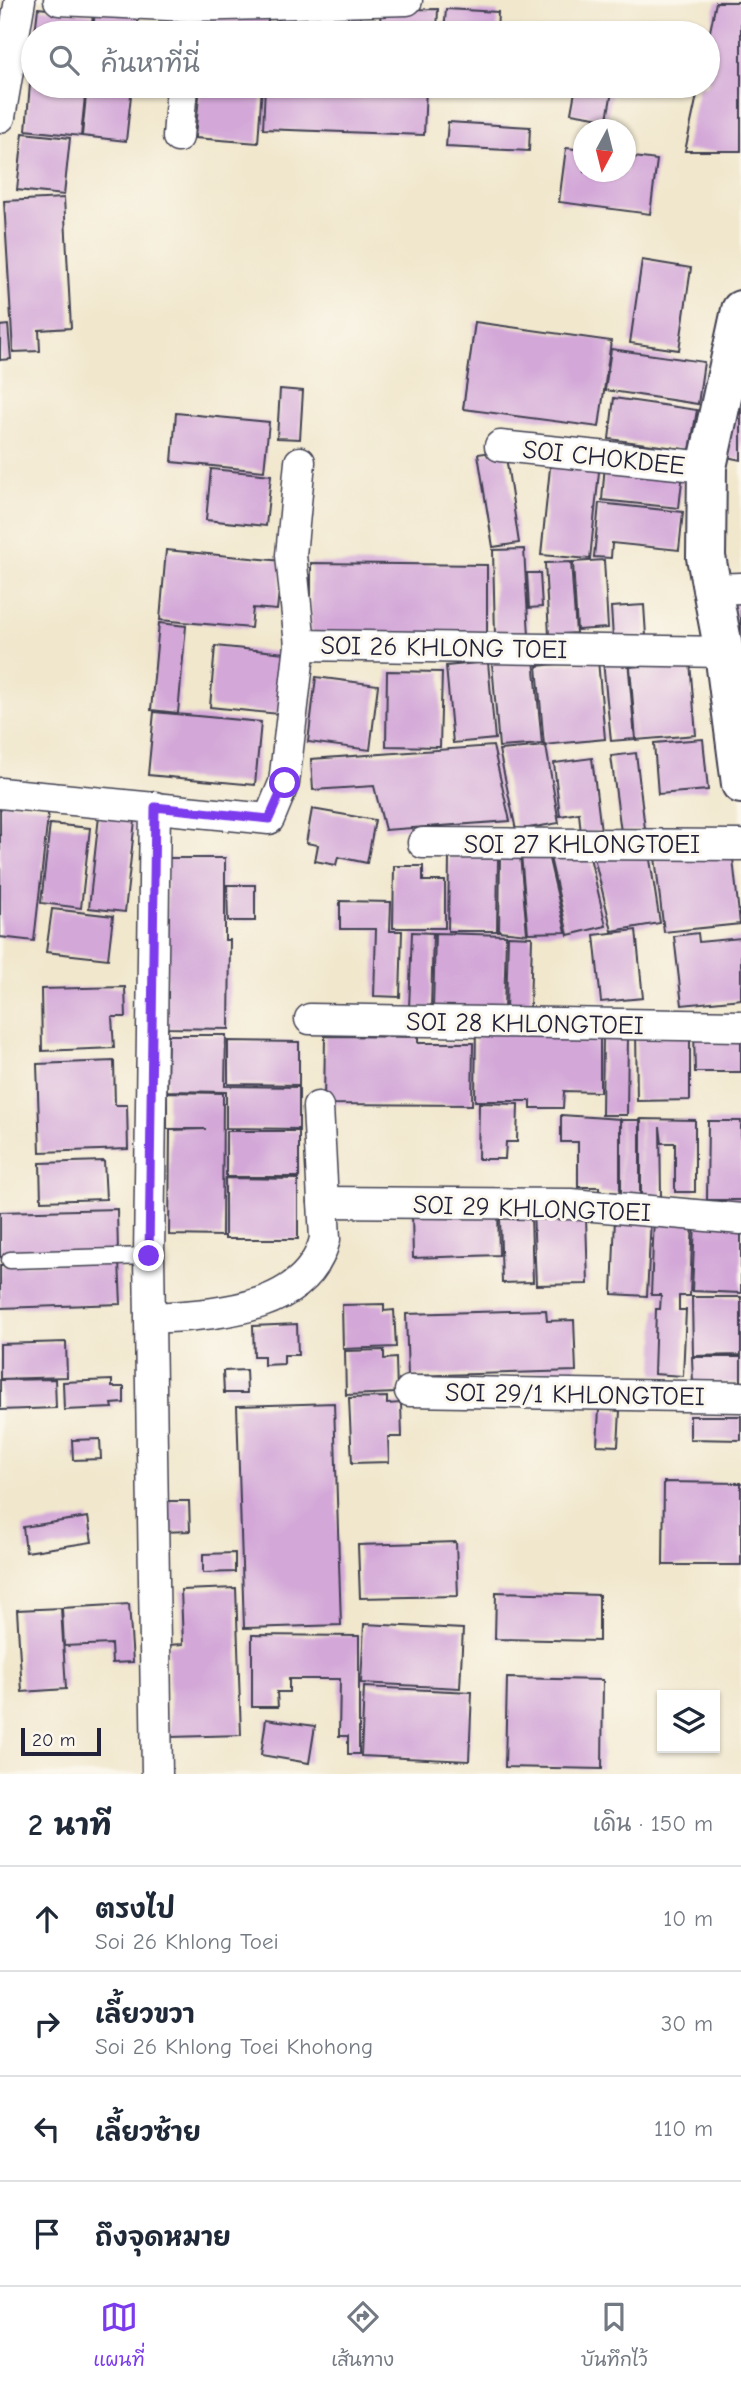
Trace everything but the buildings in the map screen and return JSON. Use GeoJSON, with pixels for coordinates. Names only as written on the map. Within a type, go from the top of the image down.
{"type":"FeatureCollection","features":[{"type":"Feature","properties":{"kind":"street"},"geometry":{"type":"LineString","coordinates":[[0,117],[20,0]]}},
{"type":"Feature","properties":{"kind":"street"},"geometry":{"type":"LineString","coordinates":[[58,0],[187,20],[407,0]]}},
{"type":"Feature","properties":{"kind":"street"},"geometry":{"type":"LineString","coordinates":[[177,136],[181,98]]}},
{"type":"Feature","properties":{"kind":"street"},"geometry":{"type":"LineString","coordinates":[[741,310],[732,391],[707,467],[706,557],[726,588],[724,652],[741,784]]}},
{"type":"Feature","properties":{"kind":"street","name":"SOI CHOKDEE"},"geometry":{"type":"LineString","coordinates":[[500,446],[707,467]]}},
{"type":"Feature","properties":{"kind":"street"},"geometry":{"type":"LineString","coordinates":[[300,462],[291,555],[300,645]]}},
{"type":"Feature","properties":{"kind":"street","name":"SOI 26 KHLONG TOEI"},"geometry":{"type":"LineString","coordinates":[[155,807],[269,819],[285,783],[300,645],[724,652]]}},
{"type":"Feature","properties":{"kind":"street"},"geometry":{"type":"LineString","coordinates":[[0,793],[155,807],[149,1256],[153,1318],[158,1774]]}},
{"type":"Feature","properties":{"kind":"street","name":"SOI 27 KHLONGTOEI"},"geometry":{"type":"LineString","coordinates":[[424,843],[741,845]]}},
{"type":"Feature","properties":{"kind":"street","name":"SOI 28 KHLONGTOEI"},"geometry":{"type":"LineString","coordinates":[[310,1019],[741,1026]]}},
{"type":"Feature","properties":{"kind":"street"},"geometry":{"type":"LineString","coordinates":[[153,1318],[216,1314],[240,1309],[275,1296],[296,1283],[320,1258],[325,1239],[318,1107]]}},
{"type":"Feature","properties":{"kind":"street","name":"SOI 29 KHLONGTOEI"},"geometry":{"type":"LineString","coordinates":[[323,1202],[571,1205],[741,1219]]}},
{"type":"Feature","properties":{"kind":"street","name":"SOI 29/1 KHLONGTOEI"},"geometry":{"type":"LineString","coordinates":[[410,1391],[741,1396]]}},
{"type":"Feature","properties":{"kind":"lane"},"geometry":{"type":"LineString","coordinates":[[10,1259],[149,1256]]}},
{"type":"Feature","properties":{"kind":"route"},"geometry":{"type":"LineString","coordinates":[[149,1256],[155,807],[269,819],[285,783]]}}]}
